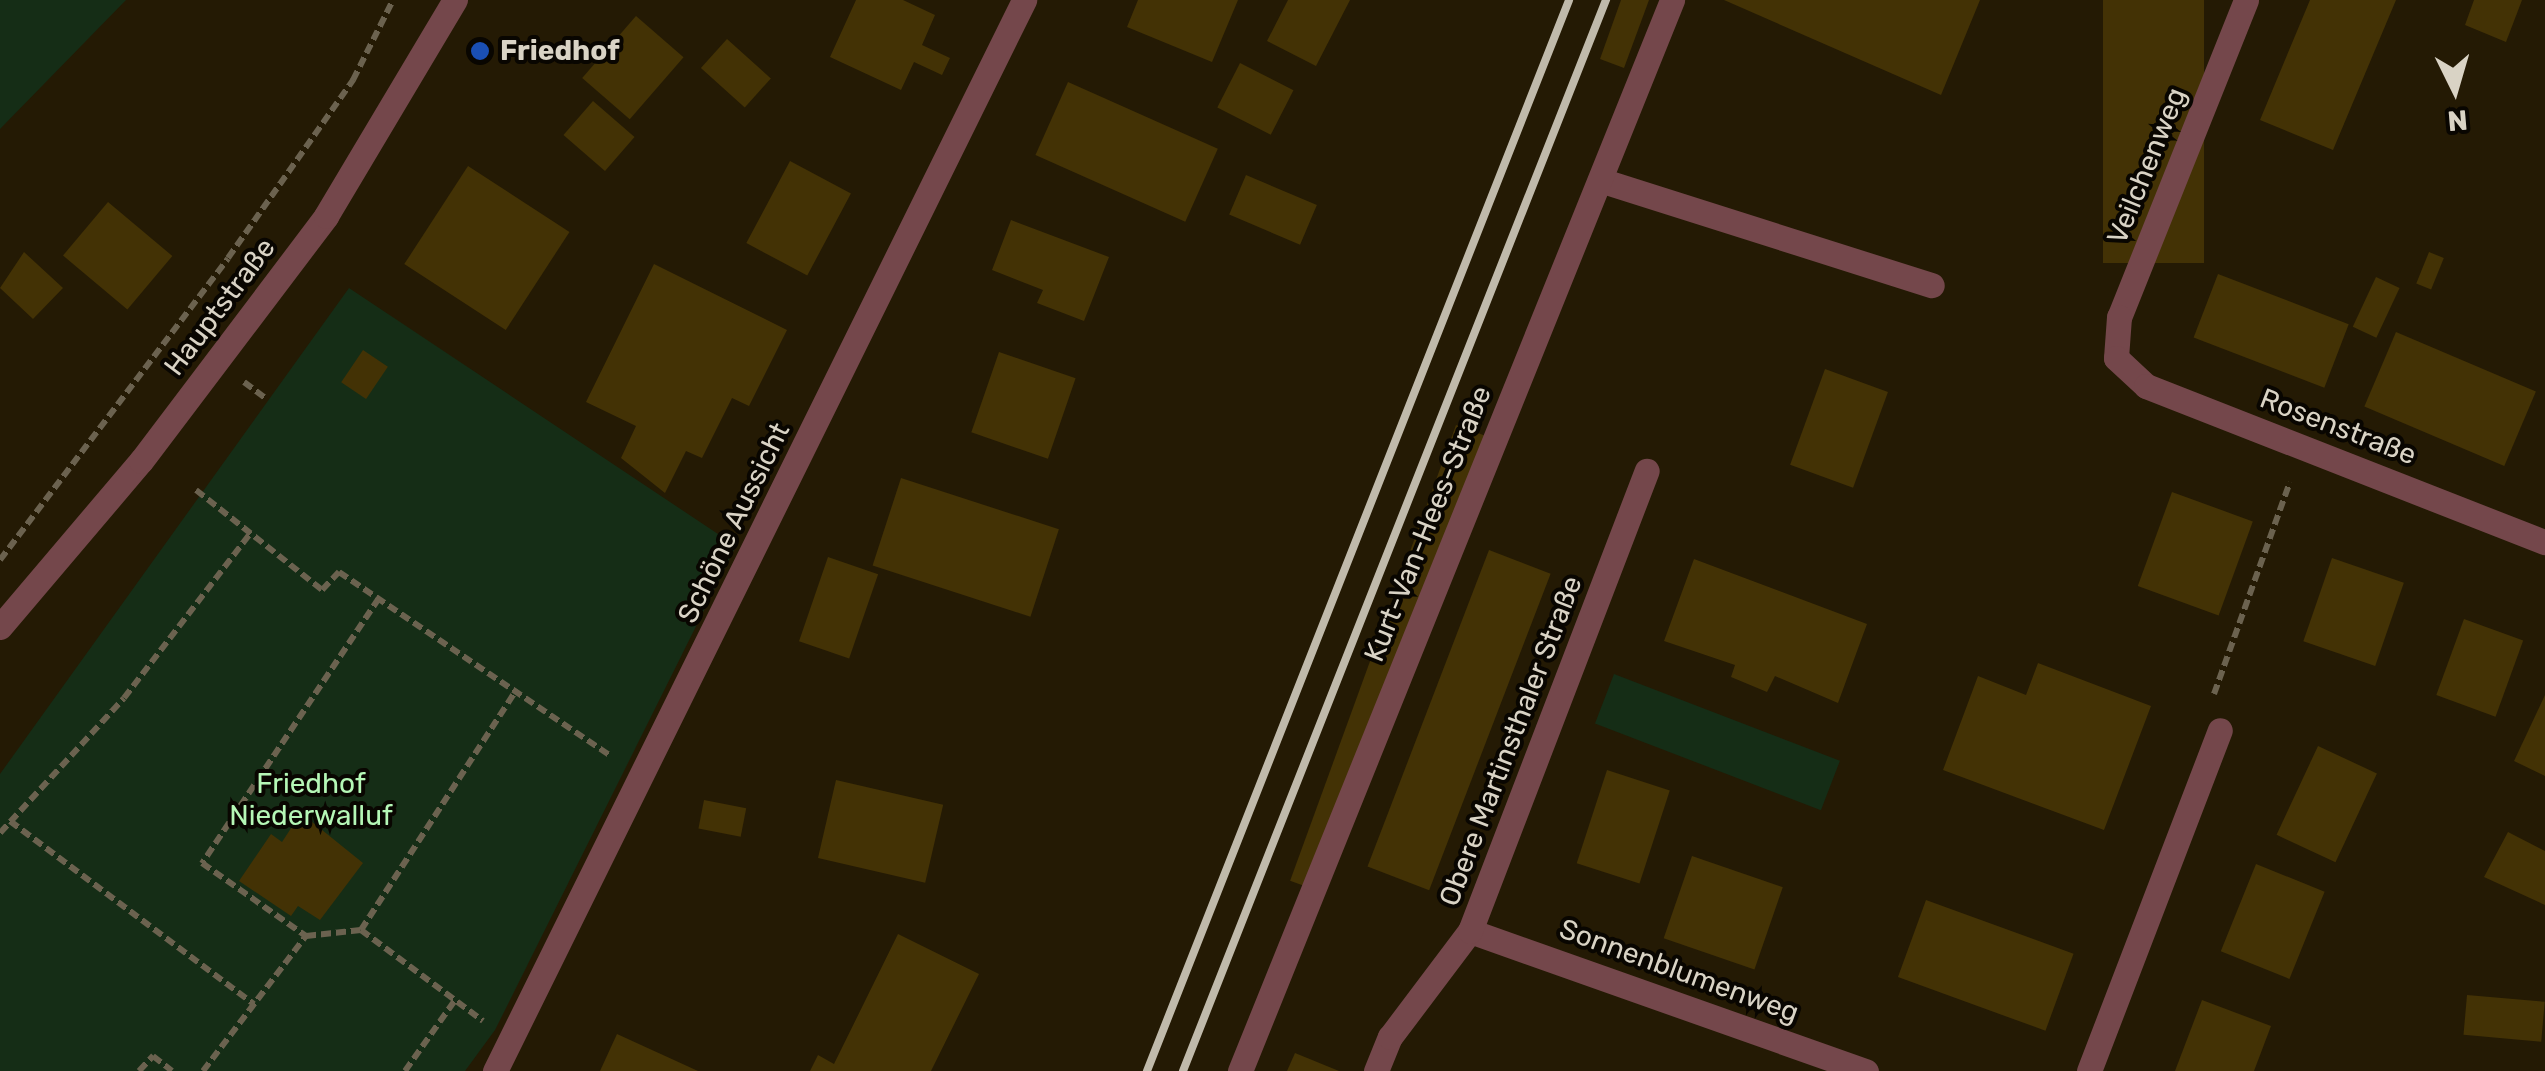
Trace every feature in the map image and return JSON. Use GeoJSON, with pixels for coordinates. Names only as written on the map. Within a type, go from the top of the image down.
{"type":"FeatureCollection","features":[{"type":"Feature","properties":{"kind":"street","name":"Hauptstraße"},"geometry":{"type":"LineString","coordinates":[[0,627],[141,461],[326,216],[455,0]]}},
{"type":"Feature","properties":{"kind":"street","name":"Schöne Aussicht"},"geometry":{"type":"LineString","coordinates":[[494,1071],[1024,0]]}},
{"type":"Feature","properties":{"kind":"street","name":"Kurt-Van-Hees-Straße"},"geometry":{"type":"LineString","coordinates":[[1240,1071],[1672,0]]}},
{"type":"Feature","properties":{"kind":"street","name":"Veilchenweg"},"geometry":{"type":"LineString","coordinates":[[2116,358],[2118,316],[2246,0]]}},
{"type":"Feature","properties":{"kind":"street"},"geometry":{"type":"LineString","coordinates":[[1600,180],[1932,286]]}},
{"type":"Feature","properties":{"kind":"street","name":"Rosenstraße"},"geometry":{"type":"LineString","coordinates":[[2116,358],[2146,386],[2545,542]]}},
{"type":"Feature","properties":{"kind":"street","name":"Obere Martinsthaler Straße"},"geometry":{"type":"LineString","coordinates":[[1376,1071],[1390,1037],[1470,931],[1647,470]]}},
{"type":"Feature","properties":{"kind":"street"},"geometry":{"type":"LineString","coordinates":[[2089,1071],[2220,730]]}},
{"type":"Feature","properties":{"kind":"street","name":"Sonnenblumenweg"},"geometry":{"type":"LineString","coordinates":[[1470,931],[1866,1071]]}},
{"type":"Feature","properties":{"kind":"path"},"geometry":{"type":"LineString","coordinates":[[0,560],[228,258],[353,80],[394,0]]}},
{"type":"Feature","properties":{"kind":"path"},"geometry":{"type":"LineString","coordinates":[[2220,730],[2212,684],[2304,445]]}},
{"type":"Feature","properties":{"kind":"path"},"geometry":{"type":"LineString","coordinates":[[196,490],[322,590],[339,572],[517,689],[642,778]]}},
{"type":"Feature","properties":{"kind":"path"},"geometry":{"type":"LineString","coordinates":[[0,833],[124,698],[250,534]]}},
{"type":"Feature","properties":{"kind":"path"},"geometry":{"type":"LineString","coordinates":[[379,598],[202,863],[306,936],[361,930],[509,1040]]}},
{"type":"Feature","properties":{"kind":"path"},"geometry":{"type":"LineString","coordinates":[[361,930],[517,689]]}},
{"type":"Feature","properties":{"kind":"path"},"geometry":{"type":"LineString","coordinates":[[10,821],[254,1004]]}},
{"type":"Feature","properties":{"kind":"path"},"geometry":{"type":"LineString","coordinates":[[203,1071],[306,936]]}},
{"type":"Feature","properties":{"kind":"path"},"geometry":{"type":"LineString","coordinates":[[405,1071],[455,1000]]}},
{"type":"Feature","properties":{"kind":"path"},"geometry":{"type":"LineString","coordinates":[[140,1071],[153,1056],[172,1071]]}},
{"type":"Feature","properties":{"kind":"green space"},"geometry":{"type":"Polygon","coordinates":[[[0,0],[126,0],[0,129],[0,0]]]}},
{"type":"Feature","properties":{"kind":"green space","name":"Friedhof Niederwalluf"},"geometry":{"type":"Polygon","coordinates":[[[349,288],[736,546],[495,1030],[465,1071],[0,1071],[0,774],[349,288]]]}},
{"type":"Feature","properties":{"kind":"green space"},"geometry":{"type":"Polygon","coordinates":[[[1614,674],[1840,761],[1821,810],[1595,723],[1614,674]]]}},
{"type":"Feature","properties":{"kind":"building"},"geometry":{"type":"Polygon","coordinates":[[[856,0],[903,0],[935,15],[922,45],[950,58],[942,75],[914,62],[901,90],[830,57],[856,0]]]}},
{"type":"Feature","properties":{"kind":"building"},"geometry":{"type":"Polygon","coordinates":[[[1138,0],[1238,0],[1212,62],[1127,27],[1138,0]]]}},
{"type":"Feature","properties":{"kind":"building"},"geometry":{"type":"Polygon","coordinates":[[[1288,0],[1350,0],[1316,66],[1267,41],[1288,0]]]}},
{"type":"Feature","properties":{"kind":"building"},"geometry":{"type":"Polygon","coordinates":[[[1621,0],[1649,0],[1624,68],[1600,59],[1621,0]]]}},
{"type":"Feature","properties":{"kind":"building"},"geometry":{"type":"Polygon","coordinates":[[[1724,0],[1980,0],[1941,95],[1724,0]]]}},
{"type":"Feature","properties":{"kind":"building"},"geometry":{"type":"Polygon","coordinates":[[[2103,0],[2204,0],[2204,263],[2103,263],[2103,0]]]}},
{"type":"Feature","properties":{"kind":"building"},"geometry":{"type":"Polygon","coordinates":[[[2310,0],[2396,0],[2333,150],[2260,120],[2310,0]]]}},
{"type":"Feature","properties":{"kind":"building"},"geometry":{"type":"Polygon","coordinates":[[[2474,0],[2522,0],[2506,42],[2465,25],[2474,0]]]}},
{"type":"Feature","properties":{"kind":"building"},"geometry":{"type":"Polygon","coordinates":[[[636,16],[684,57],[630,119],[582,78],[636,16]]]}},
{"type":"Feature","properties":{"kind":"building"},"geometry":{"type":"Polygon","coordinates":[[[727,39],[771,78],[745,107],[701,68],[727,39]]]}},
{"type":"Feature","properties":{"kind":"building"},"geometry":{"type":"Polygon","coordinates":[[[1240,63],[1293,90],[1271,135],[1217,108],[1240,63]]]}},
{"type":"Feature","properties":{"kind":"building"},"geometry":{"type":"Polygon","coordinates":[[[1068,82],[1218,149],[1185,222],[1035,155],[1068,82]]]}},
{"type":"Feature","properties":{"kind":"building"},"geometry":{"type":"Polygon","coordinates":[[[593,101],[635,137],[605,171],[563,135],[593,101]]]}},
{"type":"Feature","properties":{"kind":"building"},"geometry":{"type":"Polygon","coordinates":[[[790,161],[851,193],[807,276],[746,243],[790,161]]]}},
{"type":"Feature","properties":{"kind":"building"},"geometry":{"type":"Polygon","coordinates":[[[468,166],[569,232],[506,330],[404,264],[468,166]]]}},
{"type":"Feature","properties":{"kind":"building"},"geometry":{"type":"Polygon","coordinates":[[[1246,175],[1317,205],[1300,245],[1229,215],[1246,175]]]}},
{"type":"Feature","properties":{"kind":"building"},"geometry":{"type":"Polygon","coordinates":[[[108,202],[172,256],[127,310],[63,256],[108,202]]]}},
{"type":"Feature","properties":{"kind":"building"},"geometry":{"type":"Polygon","coordinates":[[[1011,220],[1109,257],[1084,321],[1037,303],[1043,290],[992,270],[1011,220]]]}},
{"type":"Feature","properties":{"kind":"building"},"geometry":{"type":"Polygon","coordinates":[[[24,252],[63,288],[33,319],[0,288],[24,252]]]}},
{"type":"Feature","properties":{"kind":"building"},"geometry":{"type":"Polygon","coordinates":[[[2429,252],[2444,258],[2431,290],[2416,284],[2429,252]]]}},
{"type":"Feature","properties":{"kind":"building"},"geometry":{"type":"Polygon","coordinates":[[[654,264],[787,330],[749,406],[732,398],[702,458],[686,451],[665,493],[621,458],[636,426],[586,402],[654,264]]]}},
{"type":"Feature","properties":{"kind":"building"},"geometry":{"type":"Polygon","coordinates":[[[2218,274],[2349,324],[2324,388],[2194,337],[2218,274]]]}},
{"type":"Feature","properties":{"kind":"building"},"geometry":{"type":"Polygon","coordinates":[[[2376,277],[2400,288],[2376,338],[2353,327],[2376,277]]]}},
{"type":"Feature","properties":{"kind":"building"},"geometry":{"type":"Polygon","coordinates":[[[2396,332],[2536,391],[2504,466],[2364,407],[2396,332]]]}},
{"type":"Feature","properties":{"kind":"building"},"geometry":{"type":"Polygon","coordinates":[[[363,350],[388,367],[366,399],[341,382],[363,350]]]}},
{"type":"Feature","properties":{"kind":"building"},"geometry":{"type":"Polygon","coordinates":[[[999,352],[1076,378],[1048,459],[971,432],[999,352]]]}},
{"type":"Feature","properties":{"kind":"building"},"geometry":{"type":"Polygon","coordinates":[[[1825,369],[1888,392],[1853,488],[1790,465],[1825,369]]]}},
{"type":"Feature","properties":{"kind":"building"},"geometry":{"type":"Polygon","coordinates":[[[1456,425],[1486,436],[1320,892],[1290,881],[1456,425]]]}},
{"type":"Feature","properties":{"kind":"building"},"geometry":{"type":"Polygon","coordinates":[[[901,478],[1059,529],[1030,617],[873,565],[901,478]]]}},
{"type":"Feature","properties":{"kind":"building"},"geometry":{"type":"Polygon","coordinates":[[[2172,492],[2253,521],[2219,615],[2138,586],[2172,492]]]}},
{"type":"Feature","properties":{"kind":"building"},"geometry":{"type":"Polygon","coordinates":[[[1489,550],[1551,574],[1429,890],[1368,866],[1489,550]]]}},
{"type":"Feature","properties":{"kind":"building"},"geometry":{"type":"Polygon","coordinates":[[[828,557],[878,574],[849,658],[799,641],[828,557]]]}},
{"type":"Feature","properties":{"kind":"building"},"geometry":{"type":"Polygon","coordinates":[[[2332,558],[2404,583],[2375,666],[2303,641],[2332,558]]]}},
{"type":"Feature","properties":{"kind":"building"},"geometry":{"type":"Polygon","coordinates":[[[1694,559],[1867,624],[1838,703],[1775,676],[1767,692],[1731,677],[1735,665],[1664,641],[1694,559]]]}},
{"type":"Feature","properties":{"kind":"building"},"geometry":{"type":"Polygon","coordinates":[[[2464,619],[2523,641],[2495,717],[2436,695],[2464,619]]]}},
{"type":"Feature","properties":{"kind":"building"},"geometry":{"type":"Polygon","coordinates":[[[2038,663],[2151,706],[2104,830],[1943,770],[1978,676],[2026,695],[2038,663]]]}},
{"type":"Feature","properties":{"kind":"building"},"geometry":{"type":"Polygon","coordinates":[[[2545,695],[2545,776],[2514,761],[2545,695]]]}},
{"type":"Feature","properties":{"kind":"building"},"geometry":{"type":"Polygon","coordinates":[[[2318,746],[2377,773],[2335,862],[2277,835],[2318,746]]]}},
{"type":"Feature","properties":{"kind":"building"},"geometry":{"type":"Polygon","coordinates":[[[1607,770],[1670,790],[1639,884],[1577,863],[1607,770]]]}},
{"type":"Feature","properties":{"kind":"building"},"geometry":{"type":"Polygon","coordinates":[[[836,780],[943,805],[925,883],[818,858],[836,780]]]}},
{"type":"Feature","properties":{"kind":"building"},"geometry":{"type":"Polygon","coordinates":[[[704,800],[746,808],[741,837],[698,828],[704,800]]]}},
{"type":"Feature","properties":{"kind":"building"},"geometry":{"type":"Polygon","coordinates":[[[301,813],[363,863],[320,920],[298,906],[291,916],[239,881],[271,834],[282,842],[301,813]]]}},
{"type":"Feature","properties":{"kind":"building"},"geometry":{"type":"Polygon","coordinates":[[[2508,832],[2545,851],[2545,905],[2484,877],[2508,832]]]}},
{"type":"Feature","properties":{"kind":"building"},"geometry":{"type":"Polygon","coordinates":[[[1692,856],[1783,887],[1754,970],[1664,938],[1692,856]]]}},
{"type":"Feature","properties":{"kind":"building"},"geometry":{"type":"Polygon","coordinates":[[[2256,864],[2325,892],[2289,979],[2221,951],[2256,864]]]}},
{"type":"Feature","properties":{"kind":"building"},"geometry":{"type":"Polygon","coordinates":[[[1926,900],[2074,954],[2045,1031],[1898,977],[1926,900]]]}},
{"type":"Feature","properties":{"kind":"building"},"geometry":{"type":"Polygon","coordinates":[[[898,934],[979,974],[931,1071],[810,1071],[818,1055],[834,1064],[898,934]]]}},
{"type":"Feature","properties":{"kind":"building"},"geometry":{"type":"Polygon","coordinates":[[[2467,995],[2545,1002],[2541,1042],[2464,1035],[2467,995]]]}},
{"type":"Feature","properties":{"kind":"building"},"geometry":{"type":"Polygon","coordinates":[[[2202,1000],[2271,1026],[2254,1071],[2175,1071],[2202,1000]]]}},
{"type":"Feature","properties":{"kind":"building"},"geometry":{"type":"Polygon","coordinates":[[[617,1034],[698,1071],[600,1071],[617,1034]]]}},
{"type":"Feature","properties":{"kind":"building"},"geometry":{"type":"Polygon","coordinates":[[[1295,1053],[1339,1071],[1287,1071],[1295,1053]]]}},
{"type":"Feature","properties":{"kind":"railway"},"geometry":{"type":"LineString","coordinates":[[1147,1071],[1569,0]]}},
{"type":"Feature","properties":{"kind":"railway"},"geometry":{"type":"LineString","coordinates":[[1183,1071],[1606,0]]}},
{"type":"Feature","properties":{"kind":"place","name":"Friedhof"},"geometry":{"type":"Point","coordinates":[480,51]}}]}
